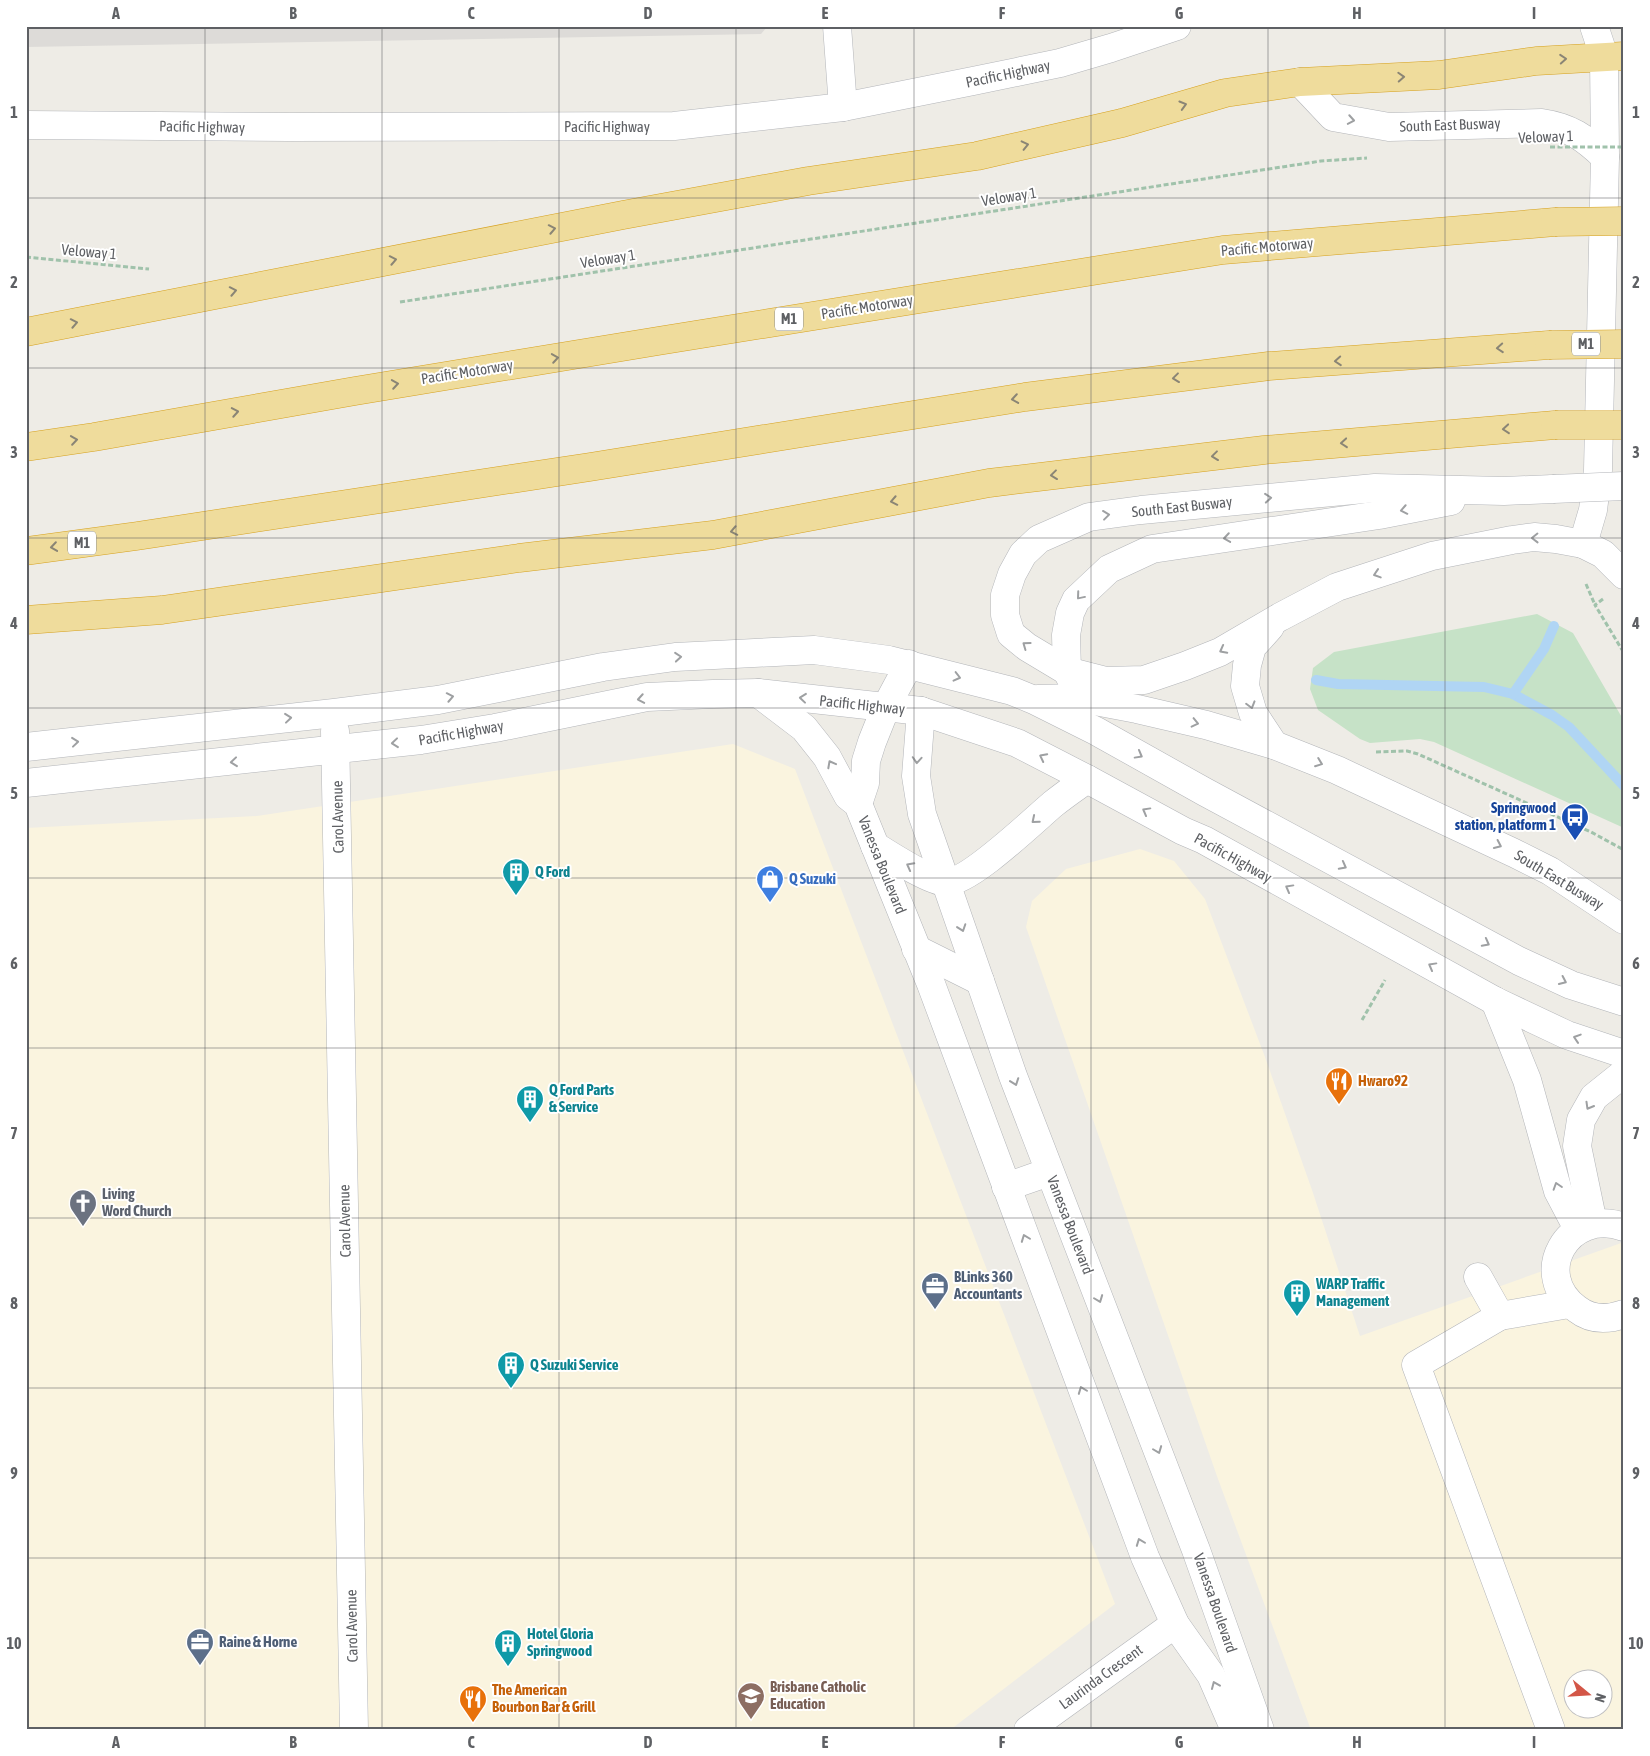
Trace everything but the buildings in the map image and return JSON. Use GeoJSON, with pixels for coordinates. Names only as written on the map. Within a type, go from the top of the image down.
{"type":"FeatureCollection","features":[{"type":"Feature","properties":{"kind":"highway"},"geometry":{"type":"LineString","coordinates":[[26,332],[623,215],[808,181],[978,156],[1122,123],[1225,93],[1300,82],[1439,75],[1536,61],[1614,56]]}},
{"type":"Feature","properties":{"kind":"highway","name":"Pacific Motorway"},"geometry":{"type":"LineString","coordinates":[[26,447],[658,341],[1224,250],[1556,222],[1624,221]]}},
{"type":"Feature","properties":{"kind":"highway","name":"M1"},"geometry":{"type":"LineString","coordinates":[[26,551],[137,536],[590,467],[1026,397],[1268,366],[1548,345],[1624,344]]}},
{"type":"Feature","properties":{"kind":"highway"},"geometry":{"type":"LineString","coordinates":[[26,620],[162,610],[519,558],[713,535],[989,483],[1264,450],[1555,425],[1624,425]]}},
{"type":"Feature","properties":{"kind":"street"},"geometry":{"type":"LineString","coordinates":[[838,26],[843,107]]}},
{"type":"Feature","properties":{"kind":"street","name":"Pacific Highway"},"geometry":{"type":"LineString","coordinates":[[26,125],[289,128],[674,126],[843,107],[1060,63],[1177,26]]}},
{"type":"Feature","properties":{"kind":"street"},"geometry":{"type":"LineString","coordinates":[[1583,544],[1593,510],[1598,470],[1614,152],[1614,56],[1594,26]]}},
{"type":"Feature","properties":{"kind":"street","name":"South East Busway"},"geometry":{"type":"LineString","coordinates":[[1300,82],[1334,117],[1389,127],[1542,123],[1563,128],[1614,152]]}},
{"type":"Feature","properties":{"kind":"street","name":"South East Busway"},"geometry":{"type":"LineString","coordinates":[[1624,486],[1504,491],[1375,488],[1141,510],[1089,517],[1039,539],[1024,554],[1012,574],[1005,595],[1005,615],[1011,634],[1027,647],[1068,671],[1106,681],[1144,680],[1220,652],[1337,587],[1432,556],[1534,536],[1583,544],[1603,554],[1624,575]]}},
{"type":"Feature","properties":{"kind":"street","name":"South East Busway"},"geometry":{"type":"LineString","coordinates":[[1096,731],[1068,671],[1066,635],[1070,613],[1076,600],[1108,568],[1152,550],[1379,515],[1504,491]]}},
{"type":"Feature","properties":{"kind":"street","name":"South East Busway"},"geometry":{"type":"LineString","coordinates":[[1274,745],[1253,713],[1245,686],[1247,664],[1252,647],[1280,617]]}},
{"type":"Feature","properties":{"kind":"street"},"geometry":{"type":"LineString","coordinates":[[26,747],[438,700],[603,667],[675,657],[814,650],[889,660],[1012,691],[1034,700],[1096,731],[1205,792],[1519,961],[1571,985],[1624,1002]]}},
{"type":"Feature","properties":{"kind":"street","name":"Vanessa Boulevard"},"geometry":{"type":"LineString","coordinates":[[858,804],[865,783],[868,755],[886,707],[909,664]]}},
{"type":"Feature","properties":{"kind":"street","name":"Pacific Highway"},"geometry":{"type":"LineString","coordinates":[[26,783],[430,739],[648,697],[758,693],[921,711],[1017,743],[1183,831],[1204,840],[1496,1001],[1567,1035],[1624,1054]]}},
{"type":"Feature","properties":{"kind":"street","name":"Vanessa Boulevard"},"geometry":{"type":"LineString","coordinates":[[758,693],[804,728],[827,757],[848,796],[858,804],[931,984],[1145,1558],[1175,1624],[1211,1675],[1234,1730]]}},
{"type":"Feature","properties":{"kind":"street","name":"South East Busway"},"geometry":{"type":"LineString","coordinates":[[1034,700],[1079,698],[1206,725],[1274,745],[1337,770],[1550,871],[1624,920]]}},
{"type":"Feature","properties":{"kind":"street","name":"Vanessa Boulevard"},"geometry":{"type":"LineString","coordinates":[[921,711],[916,776],[922,814],[1049,1172],[1196,1550],[1260,1730]]}},
{"type":"Feature","properties":{"kind":"street","name":"Carol Avenue"},"geometry":{"type":"LineString","coordinates":[[334,713],[354,1730]]}},
{"type":"Feature","properties":{"kind":"street"},"geometry":{"type":"LineString","coordinates":[[875,846],[927,875],[947,882],[963,877],[987,860],[1087,779]]}},
{"type":"Feature","properties":{"kind":"street"},"geometry":{"type":"LineString","coordinates":[[916,950],[980,981]]}},
{"type":"Feature","properties":{"kind":"street"},"geometry":{"type":"LineString","coordinates":[[1496,1001],[1527,1080],[1558,1191],[1586,1226]]}},
{"type":"Feature","properties":{"kind":"street"},"geometry":{"type":"LineString","coordinates":[[1586,1226],[1577,1146],[1581,1120],[1594,1097],[1624,1073]]}},
{"type":"Feature","properties":{"kind":"street"},"geometry":{"type":"LineString","coordinates":[[1006,1187],[1049,1172]]}},
{"type":"Feature","properties":{"kind":"street"},"geometry":{"type":"LineString","coordinates":[[1624,1227],[1612,1222],[1586,1226],[1567,1239],[1560,1251],[1556,1265],[1556,1279],[1561,1292],[1569,1304],[1583,1314],[1598,1319],[1614,1318],[1624,1314]]}},
{"type":"Feature","properties":{"kind":"street"},"geometry":{"type":"LineString","coordinates":[[1478,1277],[1500,1316]]}},
{"type":"Feature","properties":{"kind":"street"},"geometry":{"type":"LineString","coordinates":[[1551,1730],[1416,1365],[1500,1316],[1569,1304]]}},
{"type":"Feature","properties":{"kind":"street","name":"Laurinda Crescent"},"geometry":{"type":"LineString","coordinates":[[1028,1730],[1175,1624]]}},
{"type":"Feature","properties":{"kind":"path","name":"Veloway 1"},"geometry":{"type":"LineString","coordinates":[[1550,147],[1614,152]]}},
{"type":"Feature","properties":{"kind":"path","name":"Veloway 1"},"geometry":{"type":"LineString","coordinates":[[400,302],[1320,161],[1370,158]]}},
{"type":"Feature","properties":{"kind":"path","name":"Veloway 1"},"geometry":{"type":"LineString","coordinates":[[26,257],[149,269]]}},
{"type":"Feature","properties":{"kind":"path"},"geometry":{"type":"LineString","coordinates":[[1582,578],[1595,605],[1624,653]]}},
{"type":"Feature","properties":{"kind":"path"},"geometry":{"type":"LineString","coordinates":[[1595,605],[1604,599]]}},
{"type":"Feature","properties":{"kind":"path"},"geometry":{"type":"LineString","coordinates":[[1373,752],[1407,751],[1418,754],[1582,828],[1624,850]]}},
{"type":"Feature","properties":{"kind":"path"},"geometry":{"type":"LineString","coordinates":[[1362,1020],[1385,980]]}},
{"type":"Feature","properties":{"kind":"shaded area"},"geometry":{"type":"Polygon","coordinates":[[[26,26],[768,26],[761,34],[26,47],[26,26]]]}},
{"type":"Feature","properties":{"kind":"shaded area"},"geometry":{"type":"Polygon","coordinates":[[[733,744],[795,769],[1115,1604],[950,1730],[26,1730],[26,828],[257,816],[733,744]]]}},
{"type":"Feature","properties":{"kind":"shaded area"},"geometry":{"type":"Polygon","coordinates":[[[1140,849],[1174,861],[1205,899],[1265,1057],[1312,1190],[1360,1336],[1624,1242],[1624,1730],[1311,1730],[1218,1479],[1026,927],[1032,901],[1066,869],[1140,849]]]}},
{"type":"Feature","properties":{"kind":"green space"},"geometry":{"type":"Polygon","coordinates":[[[1537,614],[1573,633],[1624,721],[1624,828],[1434,742],[1420,739],[1370,743],[1360,739],[1318,710],[1310,689],[1313,668],[1334,652],[1537,614]]]}},
{"type":"Feature","properties":{"kind":"waterway"},"geometry":{"type":"LineString","coordinates":[[1513,694],[1544,649],[1554,626]]}},
{"type":"Feature","properties":{"kind":"waterway"},"geometry":{"type":"LineString","coordinates":[[1316,680],[1338,684],[1484,687],[1513,694],[1552,715],[1569,727],[1624,786]]}},
{"type":"Feature","properties":{"kind":"place","name":"Springwood station, platform 1"},"geometry":{"type":"Point","coordinates":[1575,841]}},
{"type":"Feature","properties":{"kind":"place","name":"Q Ford"},"geometry":{"type":"Point","coordinates":[516,896]}},
{"type":"Feature","properties":{"kind":"place","name":"Q Suzuki"},"geometry":{"type":"Point","coordinates":[770,903]}},
{"type":"Feature","properties":{"kind":"place","name":"Hwaro92"},"geometry":{"type":"Point","coordinates":[1339,1105]}},
{"type":"Feature","properties":{"kind":"place","name":"Q Ford Parts & Service"},"geometry":{"type":"Point","coordinates":[530,1123]}},
{"type":"Feature","properties":{"kind":"place","name":"Living Word Church"},"geometry":{"type":"Point","coordinates":[83,1227]}},
{"type":"Feature","properties":{"kind":"place","name":"BLinks 360 Accountants"},"geometry":{"type":"Point","coordinates":[935,1310]}},
{"type":"Feature","properties":{"kind":"place","name":"WARP Traffic Management"},"geometry":{"type":"Point","coordinates":[1297,1317]}},
{"type":"Feature","properties":{"kind":"place","name":"Q Suzuki Service"},"geometry":{"type":"Point","coordinates":[511,1389]}},
{"type":"Feature","properties":{"kind":"place","name":"Raine & Horne"},"geometry":{"type":"Point","coordinates":[200,1666]}},
{"type":"Feature","properties":{"kind":"place","name":"Hotel Gloria Springwood"},"geometry":{"type":"Point","coordinates":[508,1667]}},
{"type":"Feature","properties":{"kind":"place","name":"Brisbane Catholic Education"},"geometry":{"type":"Point","coordinates":[751,1720]}},
{"type":"Feature","properties":{"kind":"place","name":"The American Bourbon Bar & Grill"},"geometry":{"type":"Point","coordinates":[473,1723]}}]}
